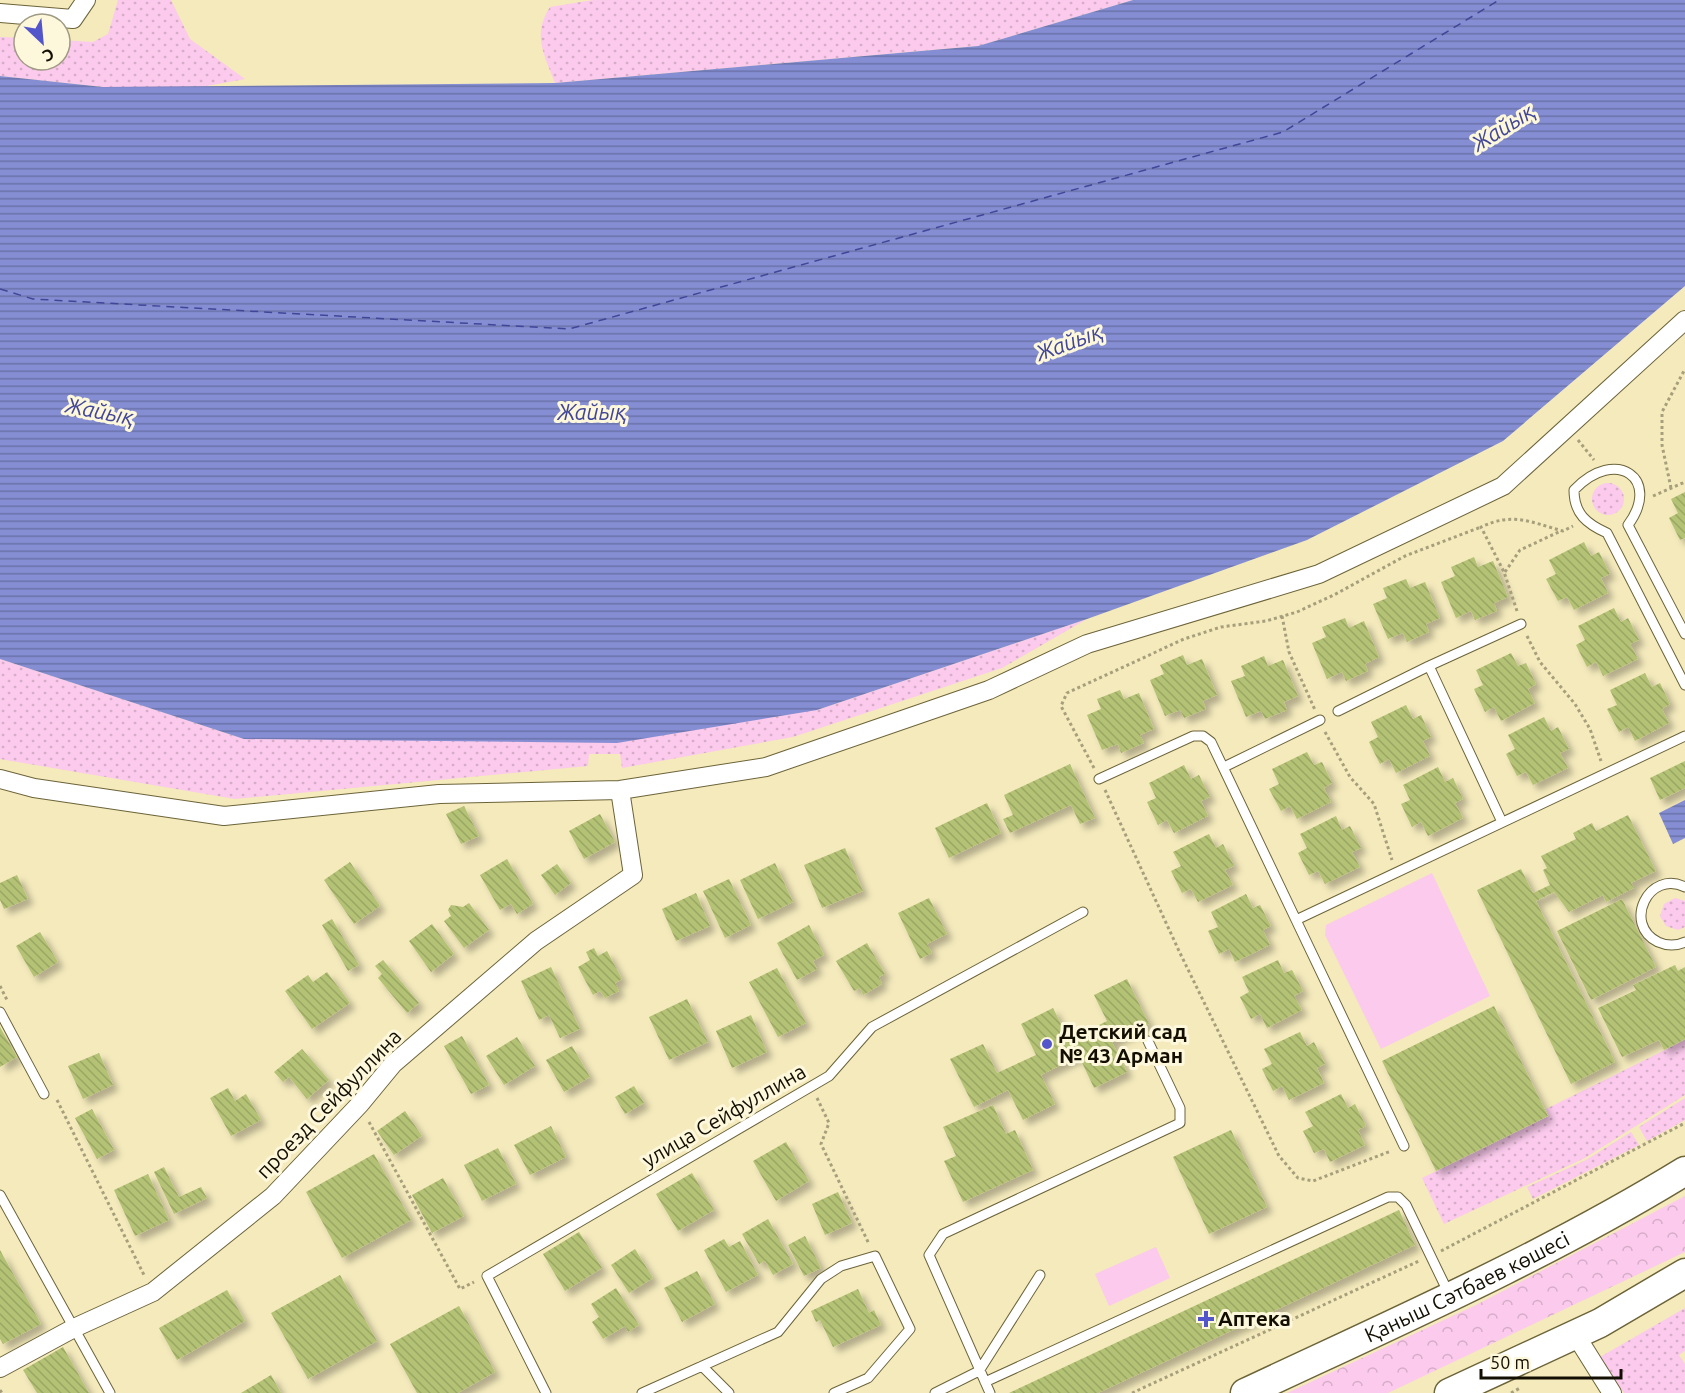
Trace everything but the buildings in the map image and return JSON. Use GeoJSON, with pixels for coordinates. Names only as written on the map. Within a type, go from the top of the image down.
{"type":"FeatureCollection","features":[{"type":"Feature","properties":{"kind":"main road","name":"Қаныш Сәтбаев көшесі"},"geometry":{"type":"LineString","coordinates":[[1245,1393],[1451,1298],[1633,1203],[1685,1171]]}},
{"type":"Feature","properties":{"kind":"main road"},"geometry":{"type":"LineString","coordinates":[[1449,1393],[1575,1334],[1681,1280]]}},
{"type":"Feature","properties":{"kind":"street"},"geometry":{"type":"LineString","coordinates":[[0,13],[73,19],[86,0]]}},
{"type":"Feature","properties":{"kind":"street"},"geometry":{"type":"LineString","coordinates":[[0,779],[33,788],[224,816],[439,794],[620,790],[766,767],[989,690],[1087,644],[1319,574],[1503,486],[1685,320]]}},
{"type":"Feature","properties":{"kind":"street","name":"проезд Сейфуллина"},"geometry":{"type":"LineString","coordinates":[[0,1368],[74,1328],[153,1292],[273,1196],[360,1104],[393,1064],[536,941],[633,875],[620,790]]}},
{"type":"Feature","properties":{"kind":"street"},"geometry":{"type":"LineString","coordinates":[[1575,1334],[1612,1393]]}},
{"type":"Feature","properties":{"kind":"lane"},"geometry":{"type":"LineString","coordinates":[[1685,634],[1628,525],[1640,502],[1639,489],[1629,472],[1618,468],[1599,470],[1584,479],[1574,490],[1574,502],[1584,521],[1607,534],[1685,685]]}},
{"type":"Feature","properties":{"kind":"lane"},"geometry":{"type":"LineString","coordinates":[[1338,711],[1521,624]]}},
{"type":"Feature","properties":{"kind":"lane"},"geometry":{"type":"LineString","coordinates":[[1429,666],[1502,822]]}},
{"type":"Feature","properties":{"kind":"lane"},"geometry":{"type":"LineString","coordinates":[[1224,767],[1320,720]]}},
{"type":"Feature","properties":{"kind":"lane"},"geometry":{"type":"LineString","coordinates":[[1099,779],[1193,736],[1203,736],[1211,742],[1404,1146]]}},
{"type":"Feature","properties":{"kind":"lane"},"geometry":{"type":"LineString","coordinates":[[1296,920],[1685,736]]}},
{"type":"Feature","properties":{"kind":"lane"},"geometry":{"type":"LineString","coordinates":[[1685,886],[1678,883],[1661,884],[1648,893],[1641,908],[1642,925],[1651,938],[1666,945],[1685,942]]}},
{"type":"Feature","properties":{"kind":"lane","name":"улица Сейфуллина"},"geometry":{"type":"LineString","coordinates":[[487,1276],[829,1076],[872,1027],[1083,912]]}},
{"type":"Feature","properties":{"kind":"lane"},"geometry":{"type":"LineString","coordinates":[[0,1012],[48,1093]]}},
{"type":"Feature","properties":{"kind":"lane"},"geometry":{"type":"LineString","coordinates":[[990,1393],[929,1255],[943,1234],[1180,1123],[1180,1108],[1148,1041]]}},
{"type":"Feature","properties":{"kind":"lane"},"geometry":{"type":"LineString","coordinates":[[0,1195],[110,1393]]}},
{"type":"Feature","properties":{"kind":"lane"},"geometry":{"type":"LineString","coordinates":[[985,1382],[1388,1197],[1398,1197],[1406,1205],[1451,1298]]}},
{"type":"Feature","properties":{"kind":"lane"},"geometry":{"type":"LineString","coordinates":[[642,1393],[778,1332],[821,1279],[841,1266],[874,1256],[910,1329],[868,1378],[834,1393]]}},
{"type":"Feature","properties":{"kind":"lane"},"geometry":{"type":"LineString","coordinates":[[935,1393],[979,1371],[1040,1275]]}},
{"type":"Feature","properties":{"kind":"lane"},"geometry":{"type":"LineString","coordinates":[[487,1276],[546,1393]]}},
{"type":"Feature","properties":{"kind":"lane"},"geometry":{"type":"LineString","coordinates":[[702,1366],[729,1393]]}},
{"type":"Feature","properties":{"kind":"path"},"geometry":{"type":"LineString","coordinates":[[1671,488],[1662,445],[1662,412],[1685,369]]}},
{"type":"Feature","properties":{"kind":"path"},"geometry":{"type":"LineString","coordinates":[[1566,428],[1592,455],[1599,470]]}},
{"type":"Feature","properties":{"kind":"path"},"geometry":{"type":"LineString","coordinates":[[1640,502],[1685,482]]}},
{"type":"Feature","properties":{"kind":"path"},"geometry":{"type":"LineString","coordinates":[[1404,1146],[1313,1181],[1298,1178],[1280,1156],[1179,951],[1099,779],[1061,706],[1067,693],[1185,639],[1221,627],[1282,616],[1334,595],[1405,556],[1500,518],[1525,520],[1563,531]]}},
{"type":"Feature","properties":{"kind":"path"},"geometry":{"type":"LineString","coordinates":[[1504,572],[1520,550],[1584,521]]}},
{"type":"Feature","properties":{"kind":"path"},"geometry":{"type":"LineString","coordinates":[[1481,527],[1504,572],[1521,624],[1540,662],[1575,704],[1590,729],[1605,774]]}},
{"type":"Feature","properties":{"kind":"path"},"geometry":{"type":"LineString","coordinates":[[1282,616],[1289,652],[1335,753],[1350,777],[1374,804],[1396,873]]}},
{"type":"Feature","properties":{"kind":"path"},"geometry":{"type":"LineString","coordinates":[[0,986],[10,1007]]}},
{"type":"Feature","properties":{"kind":"path"},"geometry":{"type":"LineString","coordinates":[[812,1086],[829,1123],[821,1144],[874,1256]]}},
{"type":"Feature","properties":{"kind":"path"},"geometry":{"type":"LineString","coordinates":[[48,1093],[153,1292]]}},
{"type":"Feature","properties":{"kind":"path"},"geometry":{"type":"LineString","coordinates":[[360,1104],[460,1289],[487,1276]]}},
{"type":"Feature","properties":{"kind":"path"},"geometry":{"type":"LineString","coordinates":[[1132,1393],[1430,1257],[1685,1123]]}},
{"type":"Feature","properties":{"kind":"green space"},"geometry":{"type":"Polygon","coordinates":[[[118,0],[171,0],[190,39],[245,79],[196,88],[103,87],[0,76],[0,37],[12,38],[12,72],[72,72],[72,41],[93,42],[108,34],[118,0]]]}},
{"type":"Feature","properties":{"kind":"green space"},"geometry":{"type":"Polygon","coordinates":[[[593,0],[1133,0],[978,46],[555,83],[542,45],[541,36],[545,17],[550,7],[593,0]]]}},
{"type":"Feature","properties":{"kind":"green space"},"geometry":{"type":"Polygon","coordinates":[[[1608,483],[1619,488],[1624,499],[1619,510],[1608,515],[1597,510],[1592,499],[1597,488],[1608,483]]]}},
{"type":"Feature","properties":{"kind":"green space"},"geometry":{"type":"Polygon","coordinates":[[[1087,619],[1002,668],[793,737],[622,768],[620,754],[589,754],[588,766],[235,799],[0,759],[0,659],[244,739],[817,710],[1087,619]]]}},
{"type":"Feature","properties":{"kind":"green space"},"geometry":{"type":"Polygon","coordinates":[[[1432,873],[1490,996],[1381,1049],[1325,935],[1326,925],[1432,873]]]}},
{"type":"Feature","properties":{"kind":"green space"},"geometry":{"type":"Polygon","coordinates":[[[1675,898],[1685,901],[1685,927],[1678,930],[1666,926],[1660,916],[1664,904],[1675,898]]]}},
{"type":"Feature","properties":{"kind":"green space"},"geometry":{"type":"Polygon","coordinates":[[[1685,1040],[1685,1095],[1585,1158],[1444,1224],[1422,1178],[1549,1116],[1546,1109],[1685,1040]]]}},
{"type":"Feature","properties":{"kind":"green space"},"geometry":{"type":"Polygon","coordinates":[[[1685,1098],[1685,1120],[1647,1141],[1639,1127],[1685,1098]]]}},
{"type":"Feature","properties":{"kind":"green space"},"geometry":{"type":"Polygon","coordinates":[[[1631,1132],[1639,1145],[1533,1199],[1527,1187],[1586,1160],[1631,1132]]]}},
{"type":"Feature","properties":{"kind":"green space"},"geometry":{"type":"Polygon","coordinates":[[[1685,1196],[1685,1252],[1388,1393],[1287,1393],[1474,1306],[1685,1196]]]}},
{"type":"Feature","properties":{"kind":"green space"},"geometry":{"type":"Polygon","coordinates":[[[1156,1247],[1170,1278],[1109,1306],[1095,1274],[1156,1247]]]}},
{"type":"Feature","properties":{"kind":"green space"},"geometry":{"type":"Polygon","coordinates":[[[1685,1308],[1685,1351],[1679,1355],[1685,1364],[1685,1393],[1624,1393],[1600,1357],[1685,1308]]]}},
{"type":"Feature","properties":{"kind":"water","name":"Жайық"},"geometry":{"type":"Polygon","coordinates":[[[1133,0],[1685,0],[1685,286],[1503,441],[1307,540],[1087,619],[817,710],[617,743],[244,739],[0,659],[0,76],[103,87],[555,83],[978,46],[1133,0]]]}},
{"type":"Feature","properties":{"kind":"water"},"geometry":{"type":"Polygon","coordinates":[[[1685,800],[1685,838],[1673,844],[1659,813],[1685,800]]]}},
{"type":"Feature","properties":{"kind":"ferry route"},"geometry":{"type":"LineString","coordinates":[[0,289],[33,299],[569,329],[1283,132],[1499,0]]}},
{"type":"Feature","properties":{"kind":"place","name":"Детский сад № 43 Арман"},"geometry":{"type":"Point","coordinates":[1047,1044]}},
{"type":"Feature","properties":{"kind":"place","name":"Аптека"},"geometry":{"type":"Point","coordinates":[1206,1319]}}]}
